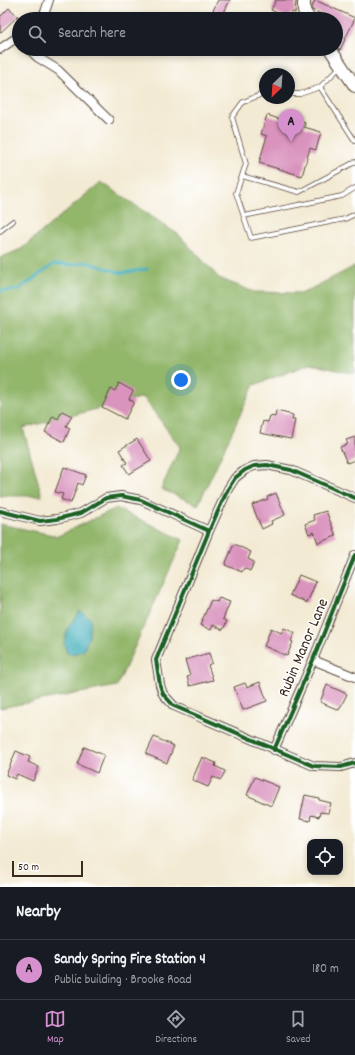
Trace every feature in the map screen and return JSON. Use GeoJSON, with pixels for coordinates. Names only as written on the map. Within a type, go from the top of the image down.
{"type":"FeatureCollection","features":[{"type":"Feature","properties":{"kind":"street"},"geometry":{"type":"LineString","coordinates":[[45,12],[49,0]]}},
{"type":"Feature","properties":{"kind":"street"},"geometry":{"type":"LineString","coordinates":[[304,0],[304,12]]}},
{"type":"Feature","properties":{"kind":"street"},"geometry":{"type":"LineString","coordinates":[[0,49],[12,41]]}},
{"type":"Feature","properties":{"kind":"street"},"geometry":{"type":"LineString","coordinates":[[36,56],[58,70],[109,120]]}},
{"type":"Feature","properties":{"kind":"street"},"geometry":{"type":"LineString","coordinates":[[335,56],[355,86]]}},
{"type":"Feature","properties":{"kind":"street"},"geometry":{"type":"LineString","coordinates":[[355,498],[291,470],[267,465],[254,466],[245,470],[235,478],[228,489],[209,531],[156,660],[163,694],[174,706],[314,766],[342,767],[355,763]]}},
{"type":"Feature","properties":{"kind":"street"},"geometry":{"type":"LineString","coordinates":[[0,511],[40,521],[57,519],[81,513],[106,498],[121,496],[141,500],[209,531]]}},
{"type":"Feature","properties":{"kind":"street","name":"Rubin Manor Lane"},"geometry":{"type":"LineString","coordinates":[[274,750],[313,660],[355,555]]}},
{"type":"Feature","properties":{"kind":"street"},"geometry":{"type":"LineString","coordinates":[[313,660],[355,677]]}},
{"type":"Feature","properties":{"kind":"lane"},"geometry":{"type":"LineString","coordinates":[[295,94],[300,94],[320,87],[341,66]]}},
{"type":"Feature","properties":{"kind":"lane"},"geometry":{"type":"LineString","coordinates":[[320,87],[355,141]]}},
{"type":"Feature","properties":{"kind":"lane"},"geometry":{"type":"LineString","coordinates":[[259,95],[243,102],[232,117],[246,164],[236,193],[251,238],[345,219],[355,214]]}},
{"type":"Feature","properties":{"kind":"lane"},"geometry":{"type":"LineString","coordinates":[[242,176],[299,192],[355,162]]}},
{"type":"Feature","properties":{"kind":"lane"},"geometry":{"type":"LineString","coordinates":[[244,216],[342,196],[355,188]]}},
{"type":"Feature","properties":{"kind":"lane"},"geometry":{"type":"LineString","coordinates":[[0,231],[13,221]]}},
{"type":"Feature","properties":{"kind":"green space"},"geometry":{"type":"Polygon","coordinates":[[[101,182],[179,235],[219,278],[254,292],[303,293],[355,266],[355,374],[310,364],[254,385],[198,505],[161,489],[180,447],[143,397],[23,428],[42,496],[0,496],[0,258],[21,249],[101,182]]]}},
{"type":"Feature","properties":{"kind":"green space"},"geometry":{"type":"Polygon","coordinates":[[[116,508],[183,540],[117,686],[0,708],[0,524],[58,536],[116,508]]]}},
{"type":"Feature","properties":{"kind":"water"},"geometry":{"type":"Polygon","coordinates":[[[80,611],[91,619],[89,637],[84,650],[73,654],[67,653],[64,643],[68,628],[80,611]]]}},
{"type":"Feature","properties":{"kind":"building"},"geometry":{"type":"Polygon","coordinates":[[[218,0],[230,0],[224,12],[212,12],[218,0]]]}},
{"type":"Feature","properties":{"kind":"building"},"geometry":{"type":"Polygon","coordinates":[[[276,0],[296,1],[295,12],[275,12],[271,10],[276,0]]]}},
{"type":"Feature","properties":{"kind":"building"},"geometry":{"type":"Polygon","coordinates":[[[315,0],[342,12],[317,12],[312,10],[315,0]]]}},
{"type":"Feature","properties":{"kind":"building"},"geometry":{"type":"Polygon","coordinates":[[[9,8],[14,12],[12,12],[12,22],[0,33],[0,17],[9,8]]]}},
{"type":"Feature","properties":{"kind":"building"},"geometry":{"type":"Polygon","coordinates":[[[343,13],[355,18],[343,44],[343,13]]]}},
{"type":"Feature","properties":{"kind":"building"},"geometry":{"type":"Polygon","coordinates":[[[267,115],[285,121],[286,118],[305,123],[304,127],[321,132],[316,150],[310,148],[302,176],[259,163],[267,136],[261,134],[267,115]]]}},
{"type":"Feature","properties":{"kind":"building"},"geometry":{"type":"Polygon","coordinates":[[[119,383],[133,391],[129,399],[134,402],[125,419],[102,407],[111,389],[115,391],[119,383]]]}},
{"type":"Feature","properties":{"kind":"building"},"geometry":{"type":"Polygon","coordinates":[[[62,411],[72,416],[66,426],[70,428],[64,442],[45,432],[53,416],[58,419],[62,411]]]}},
{"type":"Feature","properties":{"kind":"building"},"geometry":{"type":"Polygon","coordinates":[[[276,411],[293,415],[292,420],[295,420],[291,439],[260,433],[263,421],[268,422],[270,416],[275,417],[276,411]]]}},
{"type":"Feature","properties":{"kind":"building"},"geometry":{"type":"Polygon","coordinates":[[[355,437],[355,460],[347,463],[340,447],[348,444],[346,440],[355,437]]]}},
{"type":"Feature","properties":{"kind":"building"},"geometry":{"type":"Polygon","coordinates":[[[137,439],[151,461],[129,474],[123,465],[127,463],[119,450],[137,439]]]}},
{"type":"Feature","properties":{"kind":"building"},"geometry":{"type":"Polygon","coordinates":[[[64,467],[86,475],[82,485],[78,483],[71,503],[61,499],[63,494],[55,492],[64,467]]]}},
{"type":"Feature","properties":{"kind":"building"},"geometry":{"type":"Polygon","coordinates":[[[276,493],[285,515],[271,521],[272,524],[262,529],[252,505],[268,499],[267,497],[276,493]]]}},
{"type":"Feature","properties":{"kind":"building"},"geometry":{"type":"Polygon","coordinates":[[[326,511],[336,536],[318,543],[314,532],[309,534],[305,524],[315,520],[313,515],[326,511]]]}},
{"type":"Feature","properties":{"kind":"building"},"geometry":{"type":"Polygon","coordinates":[[[234,544],[251,552],[248,559],[254,562],[250,571],[244,568],[242,572],[225,565],[234,544]]]}},
{"type":"Feature","properties":{"kind":"building"},"geometry":{"type":"Polygon","coordinates":[[[299,575],[316,582],[307,603],[290,595],[299,575]]]}},
{"type":"Feature","properties":{"kind":"building"},"geometry":{"type":"Polygon","coordinates":[[[219,598],[230,602],[223,619],[227,621],[223,630],[213,625],[211,630],[200,625],[211,600],[217,602],[219,598]]]}},
{"type":"Feature","properties":{"kind":"building"},"geometry":{"type":"Polygon","coordinates":[[[271,628],[281,633],[284,628],[295,633],[287,656],[264,646],[271,628]]]}},
{"type":"Feature","properties":{"kind":"building"},"geometry":{"type":"Polygon","coordinates":[[[209,653],[212,663],[208,665],[213,680],[190,686],[187,677],[190,676],[185,660],[209,653]]]}},
{"type":"Feature","properties":{"kind":"building"},"geometry":{"type":"Polygon","coordinates":[[[260,682],[267,701],[243,710],[234,687],[245,683],[247,687],[260,682]]]}},
{"type":"Feature","properties":{"kind":"building"},"geometry":{"type":"Polygon","coordinates":[[[327,685],[347,694],[339,710],[320,702],[327,685]]]}},
{"type":"Feature","properties":{"kind":"building"},"geometry":{"type":"Polygon","coordinates":[[[154,737],[174,746],[167,763],[146,754],[154,737]]]}},
{"type":"Feature","properties":{"kind":"building"},"geometry":{"type":"Polygon","coordinates":[[[84,747],[104,755],[97,773],[77,764],[84,747]]]}},
{"type":"Feature","properties":{"kind":"building"},"geometry":{"type":"Polygon","coordinates":[[[16,751],[30,757],[28,762],[39,767],[33,781],[17,774],[15,779],[6,775],[16,751]]]}},
{"type":"Feature","properties":{"kind":"building"},"geometry":{"type":"Polygon","coordinates":[[[202,757],[216,763],[215,766],[225,771],[221,780],[213,777],[208,787],[192,780],[202,757]]]}},
{"type":"Feature","properties":{"kind":"building"},"geometry":{"type":"Polygon","coordinates":[[[255,777],[279,787],[271,806],[247,795],[255,777]]]}},
{"type":"Feature","properties":{"kind":"building"},"geometry":{"type":"Polygon","coordinates":[[[305,795],[319,798],[319,800],[331,803],[328,813],[320,812],[319,817],[311,815],[310,821],[300,819],[305,795]]]}},
{"type":"Feature","properties":{"kind":"waterway"},"geometry":{"type":"LineString","coordinates":[[0,291],[18,290],[54,264],[72,265],[85,262],[122,273],[147,269]]}},
{"type":"Feature","properties":{"kind":"cycle path"},"geometry":{"type":"LineString","coordinates":[[355,498],[291,470],[267,465],[254,466],[245,470],[235,478],[228,489],[209,531],[156,660],[163,694],[174,706],[314,766],[341,767],[355,763]]}},
{"type":"Feature","properties":{"kind":"cycle path"},"geometry":{"type":"LineString","coordinates":[[0,511],[40,521],[57,519],[81,513],[106,498],[121,496],[141,500],[209,531]]}},
{"type":"Feature","properties":{"kind":"cycle path"},"geometry":{"type":"LineString","coordinates":[[274,750],[313,660],[355,555]]}},
{"type":"Feature","properties":{"kind":"place","name":"Sandy Spring Fire Station 4"},"geometry":{"type":"Point","coordinates":[291,142]}}]}
